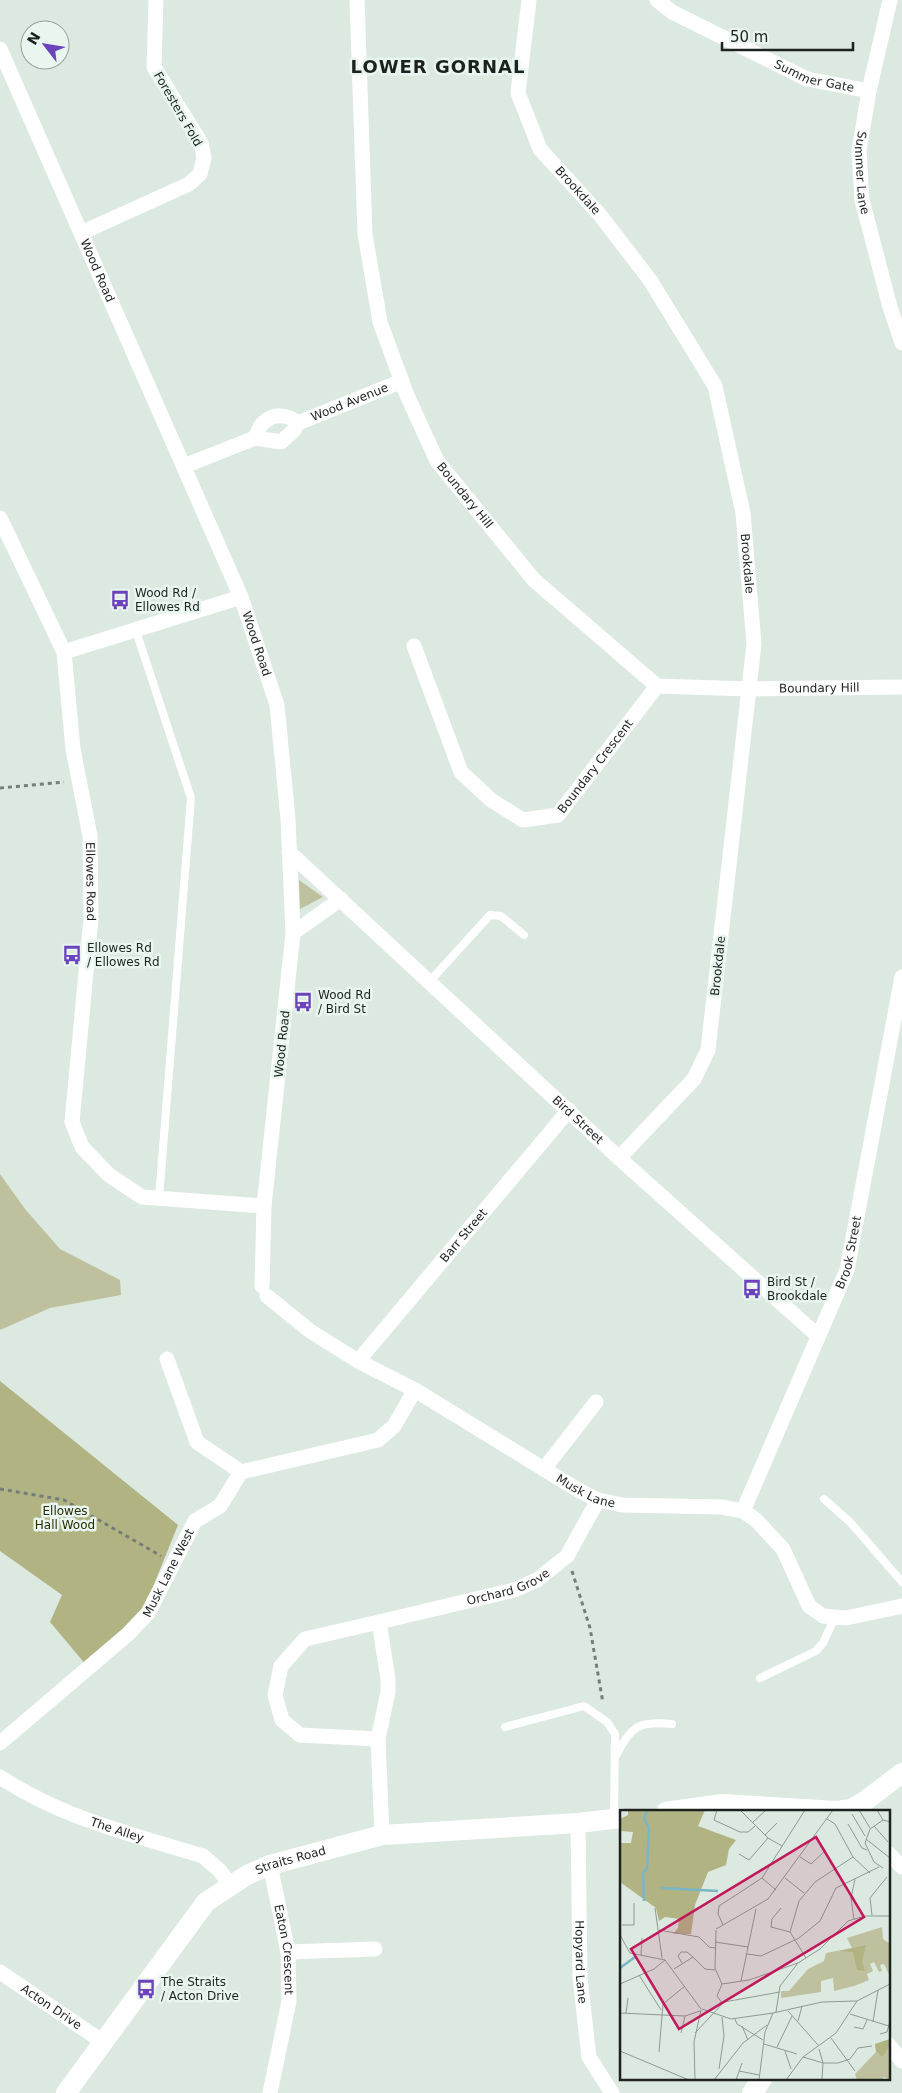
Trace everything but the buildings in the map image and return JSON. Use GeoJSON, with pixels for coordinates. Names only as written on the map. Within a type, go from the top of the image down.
{"type":"FeatureCollection","features":[{"type":"Feature","properties":{"kind":"street","name":"Foresters Fold"},"geometry":{"type":"LineString","coordinates":[[81,233],[189,184],[200,174],[204,158],[200,143],[154,67],[156,0]]}},
{"type":"Feature","properties":{"kind":"street","name":"Boundary Hill"},"geometry":{"type":"LineString","coordinates":[[357,0],[365,234],[380,322],[402,381],[437,461],[534,580],[657,686],[749,689],[902,687]]}},
{"type":"Feature","properties":{"kind":"street","name":"Brookdale"},"geometry":{"type":"LineString","coordinates":[[529,0],[518,93],[540,149],[600,215],[650,280],[716,386],[743,513],[754,644],[708,1050],[694,1079],[619,1158]]}},
{"type":"Feature","properties":{"kind":"street","name":"Summer Gate"},"geometry":{"type":"LineString","coordinates":[[657,0],[672,12],[806,79],[868,91]]}},
{"type":"Feature","properties":{"kind":"street","name":"Summer Lane"},"geometry":{"type":"LineString","coordinates":[[890,0],[868,91],[858,151],[862,200],[896,305],[902,343]]}},
{"type":"Feature","properties":{"kind":"street","name":"Wood Road"},"geometry":{"type":"LineString","coordinates":[[0,49],[241,597],[277,706],[289,852],[293,932],[264,1206],[265,1291]]}},
{"type":"Feature","properties":{"kind":"street","name":"Wood Avenue"},"geometry":{"type":"LineString","coordinates":[[184,466],[255,438],[281,442],[294,430],[298,423],[402,381]]}},
{"type":"Feature","properties":{"kind":"street","name":"Wood Avenue"},"geometry":{"type":"LineString","coordinates":[[255,438],[264,423],[280,415],[292,417],[298,423]]}},
{"type":"Feature","properties":{"kind":"street","name":"Ellowes Road"},"geometry":{"type":"LineString","coordinates":[[0,518],[64,652],[73,749],[90,836],[91,919],[72,1122],[82,1147],[109,1175],[142,1197],[264,1206]]}},
{"type":"Feature","properties":{"kind":"street"},"geometry":{"type":"LineString","coordinates":[[64,652],[135,628],[241,597]]}},
{"type":"Feature","properties":{"kind":"street","name":"Boundary Crescent"},"geometry":{"type":"LineString","coordinates":[[414,646],[461,772],[491,800],[523,820],[558,815],[657,686]]}},
{"type":"Feature","properties":{"kind":"street","name":"Bird Street"},"geometry":{"type":"LineString","coordinates":[[289,852],[619,1158],[818,1336]]}},
{"type":"Feature","properties":{"kind":"street"},"geometry":{"type":"LineString","coordinates":[[293,932],[341,899]]}},
{"type":"Feature","properties":{"kind":"street","name":"Brook Street"},"geometry":{"type":"LineString","coordinates":[[743,1511],[848,1270],[902,977]]}},
{"type":"Feature","properties":{"kind":"street","name":"Barr Street"},"geometry":{"type":"LineString","coordinates":[[358,1361],[569,1110]]}},
{"type":"Feature","properties":{"kind":"street","name":"Musk Lane"},"geometry":{"type":"LineString","coordinates":[[265,1291],[310,1331],[358,1361],[416,1390],[544,1470],[598,1500],[622,1505],[721,1507],[743,1511],[756,1520],[783,1549],[809,1606],[823,1616],[846,1618],[902,1606]]}},
{"type":"Feature","properties":{"kind":"street"},"geometry":{"type":"LineString","coordinates":[[167,1359],[197,1442],[241,1472],[378,1440],[394,1426],[416,1390]]}},
{"type":"Feature","properties":{"kind":"street"},"geometry":{"type":"LineString","coordinates":[[544,1470],[596,1402]]}},
{"type":"Feature","properties":{"kind":"street","name":"Musk Lane West"},"geometry":{"type":"LineString","coordinates":[[0,1743],[128,1634],[148,1613],[195,1521],[220,1506],[241,1472]]}},
{"type":"Feature","properties":{"kind":"street","name":"Orchard Grove"},"geometry":{"type":"LineString","coordinates":[[378,1739],[300,1735],[282,1720],[275,1695],[281,1666],[305,1639],[514,1590],[537,1580],[567,1556],[598,1500]]}},
{"type":"Feature","properties":{"kind":"street"},"geometry":{"type":"LineString","coordinates":[[379,1622],[388,1679],[388,1692],[378,1739],[382,1835]]}},
{"type":"Feature","properties":{"kind":"street"},"geometry":{"type":"LineString","coordinates":[[852,1810],[902,1773]]}},
{"type":"Feature","properties":{"kind":"street","name":"The Alley"},"geometry":{"type":"LineString","coordinates":[[0,1777],[29,1796],[82,1820],[203,1856],[219,1870],[230,1884]]}},
{"type":"Feature","properties":{"kind":"street"},"geometry":{"type":"LineString","coordinates":[[680,1810],[722,1804],[821,1810]]}},
{"type":"Feature","properties":{"kind":"street","name":"Straits Road"},"geometry":{"type":"LineString","coordinates":[[66,2093],[186,1926],[206,1902],[230,1884],[270,1865],[382,1835],[578,1824],[618,1818]]}},
{"type":"Feature","properties":{"kind":"street","name":"Hopyard Lane"},"geometry":{"type":"LineString","coordinates":[[578,1824],[580,1978],[589,2057],[612,2093]]}},
{"type":"Feature","properties":{"kind":"street"},"geometry":{"type":"LineString","coordinates":[[890,1855],[902,1867]]}},
{"type":"Feature","properties":{"kind":"street","name":"Eaton Crescent"},"geometry":{"type":"LineString","coordinates":[[270,1865],[288,1952],[289,2001],[270,2093]]}},
{"type":"Feature","properties":{"kind":"street"},"geometry":{"type":"LineString","coordinates":[[288,1952],[375,1949]]}},
{"type":"Feature","properties":{"kind":"street","name":"Acton Drive"},"geometry":{"type":"LineString","coordinates":[[0,1972],[103,2042]]}},
{"type":"Feature","properties":{"kind":"street"},"geometry":{"type":"LineString","coordinates":[[890,2046],[902,2061]]}},
{"type":"Feature","properties":{"kind":"street"},"geometry":{"type":"LineString","coordinates":[[752,2093],[761,2080]]}},
{"type":"Feature","properties":{"kind":"lane"},"geometry":{"type":"LineString","coordinates":[[135,628],[192,798],[159,1198]]}},
{"type":"Feature","properties":{"kind":"lane"},"geometry":{"type":"LineString","coordinates":[[430,981],[490,916],[501,916],[524,935]]}},
{"type":"Feature","properties":{"kind":"lane"},"geometry":{"type":"LineString","coordinates":[[824,1499],[850,1522],[902,1582]]}},
{"type":"Feature","properties":{"kind":"lane"},"geometry":{"type":"LineString","coordinates":[[760,1678],[816,1651],[823,1643],[835,1617]]}},
{"type":"Feature","properties":{"kind":"lane"},"geometry":{"type":"LineString","coordinates":[[505,1727],[584,1706],[607,1722],[615,1734],[618,1818]]}},
{"type":"Feature","properties":{"kind":"lane"},"geometry":{"type":"LineString","coordinates":[[616,1756],[623,1740],[634,1728],[655,1722],[672,1724]]}},
{"type":"Feature","properties":{"kind":"path"},"geometry":{"type":"LineString","coordinates":[[0,788],[79,781]]}},
{"type":"Feature","properties":{"kind":"path"},"geometry":{"type":"LineString","coordinates":[[0,1490],[64,1500],[173,1562]]}},
{"type":"Feature","properties":{"kind":"path"},"geometry":{"type":"LineString","coordinates":[[567,1556],[590,1628],[607,1722]]}},
{"type":"Feature","properties":{"kind":"green space"},"geometry":{"type":"Polygon","coordinates":[[[299,880],[323,897],[300,909],[299,880]]]}},
{"type":"Feature","properties":{"kind":"green space"},"geometry":{"type":"Polygon","coordinates":[[[0,1174],[25,1209],[60,1249],[120,1280],[121,1295],[50,1308],[0,1330],[0,1174]]]}},
{"type":"Feature","properties":{"kind":"green space","name":"Ellowes Hall Wood"},"geometry":{"type":"Polygon","coordinates":[[[0,1381],[178,1525],[142,1614],[87,1666],[50,1622],[62,1595],[0,1551],[0,1381]]]}},
{"type":"Feature","properties":{"kind":"place","name":"Wood Rd / Ellowes Rd"},"geometry":{"type":"Point","coordinates":[120,600]}},
{"type":"Feature","properties":{"kind":"place","name":"Ellowes Rd / Ellowes Rd"},"geometry":{"type":"Point","coordinates":[72,955]}},
{"type":"Feature","properties":{"kind":"place","name":"Wood Rd / Bird St"},"geometry":{"type":"Point","coordinates":[303,1002]}},
{"type":"Feature","properties":{"kind":"place","name":"Bird St / Brookdale"},"geometry":{"type":"Point","coordinates":[752,1289]}},
{"type":"Feature","properties":{"kind":"place","name":"The Straits / Acton Drive"},"geometry":{"type":"Point","coordinates":[146,1989]}},
{"type":"Feature","properties":{"kind":"district","name":"LOWER GORNAL"},"geometry":{"type":"Point","coordinates":[438,66]}}]}
